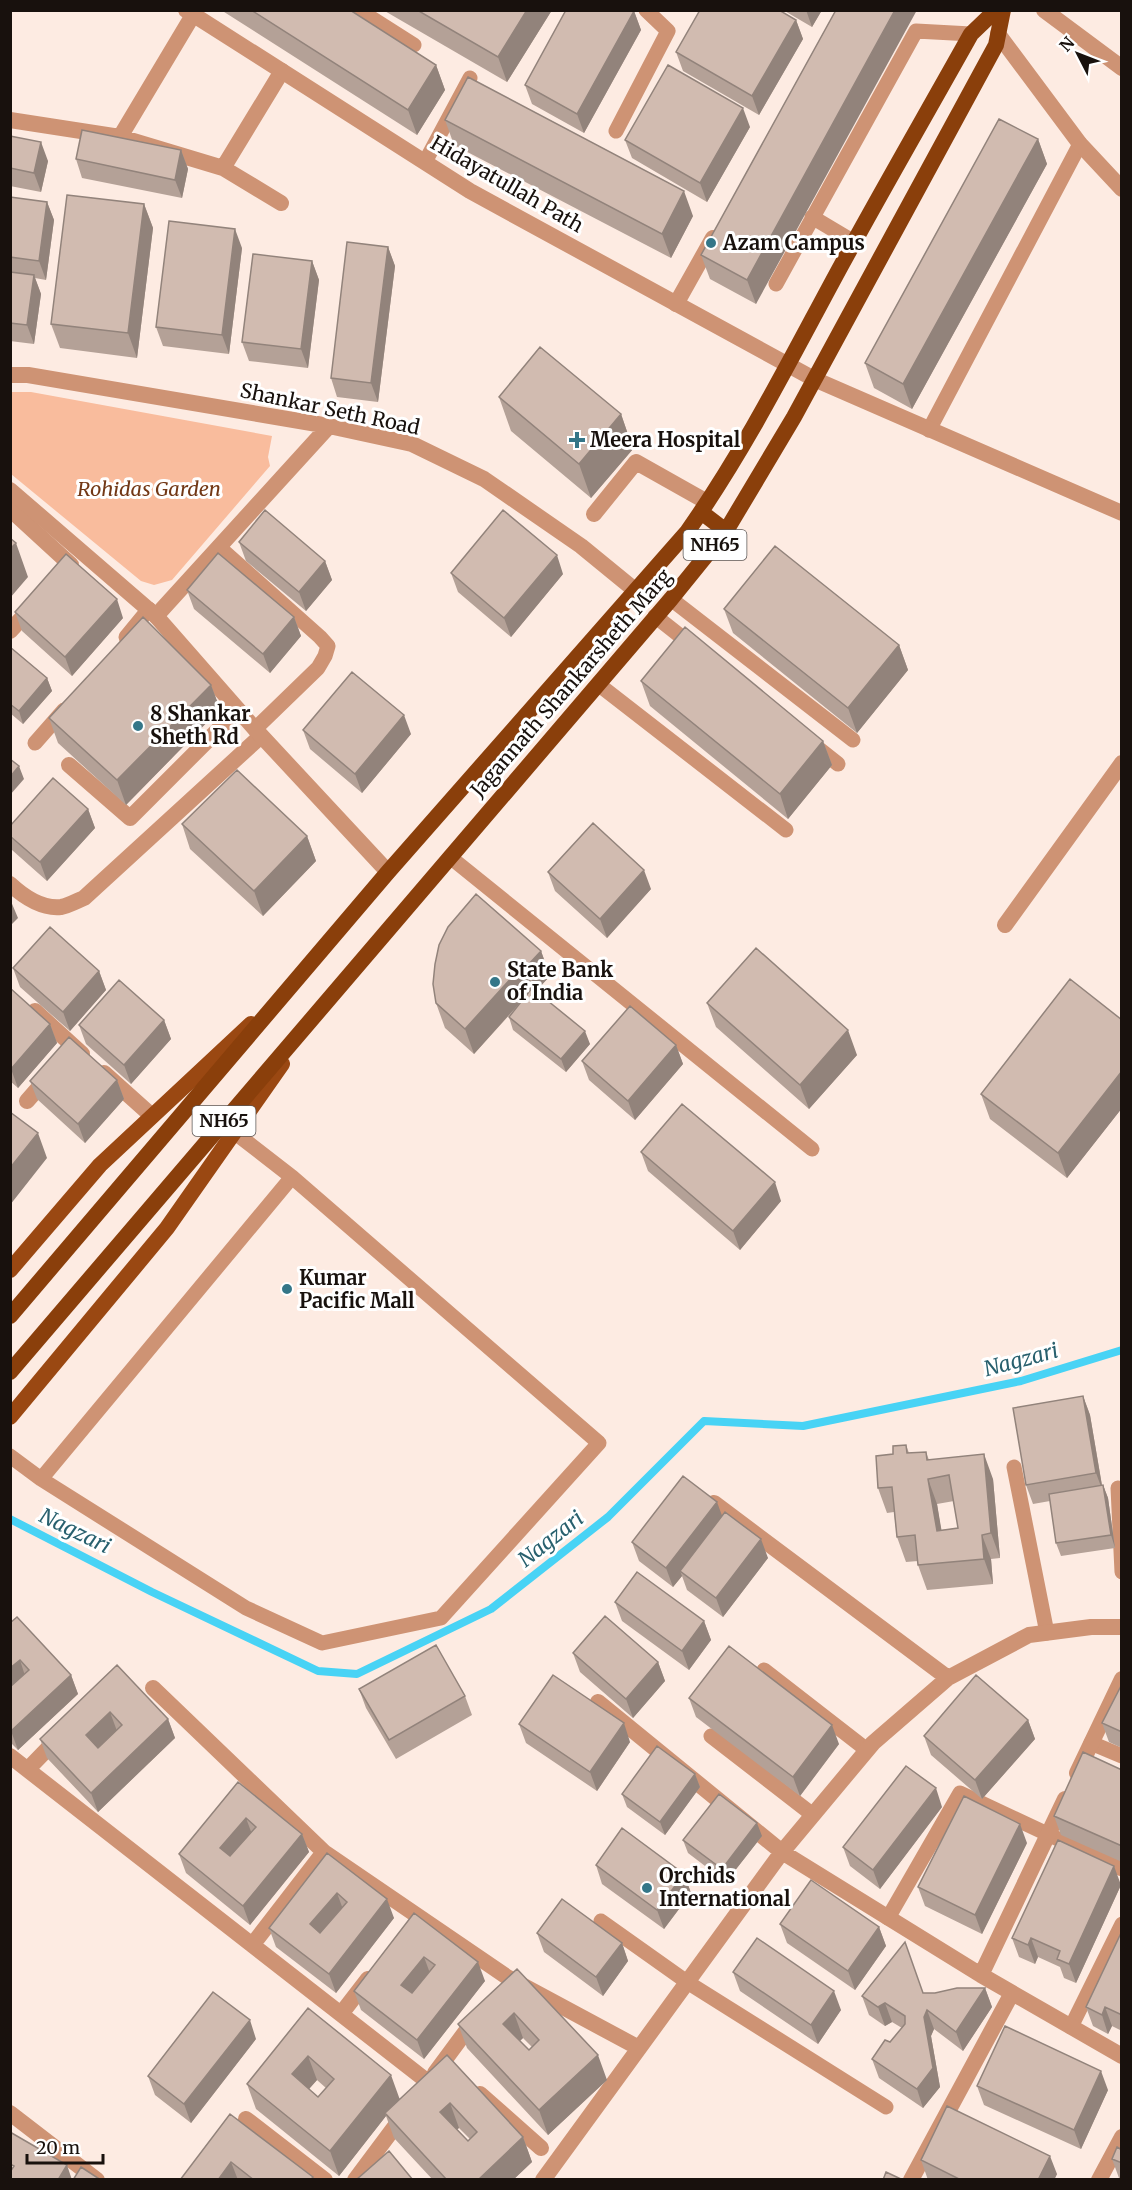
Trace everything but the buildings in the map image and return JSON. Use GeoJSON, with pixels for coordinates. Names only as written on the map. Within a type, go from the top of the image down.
{"type":"FeatureCollection","features":[{"type":"Feature","properties":{"kind":"highway","name":"Jagannath Shankarsheth Marg"},"geometry":{"type":"LineString","coordinates":[[10,1316],[388,872],[687,532],[763,409],[971,34],[996,10]]}},
{"type":"Feature","properties":{"kind":"highway","name":"Jagannath Shankarsheth Marg"},"geometry":{"type":"LineString","coordinates":[[10,1372],[656,616],[726,531],[794,417],[996,45],[1003,10]]}},
{"type":"Feature","properties":{"kind":"highway"},"geometry":{"type":"LineString","coordinates":[[704,507],[726,531]]}},
{"type":"Feature","properties":{"kind":"main road","name":"Jagannath Shankarsheth Marg"},"geometry":{"type":"LineString","coordinates":[[10,1270],[100,1165],[292,986]]}},
{"type":"Feature","properties":{"kind":"main road","name":"Jagannath Shankarsheth Marg"},"geometry":{"type":"LineString","coordinates":[[10,1417],[168,1228],[320,1009]]}},
{"type":"Feature","properties":{"kind":"street"},"geometry":{"type":"LineString","coordinates":[[1044,10],[1122,68]]}},
{"type":"Feature","properties":{"kind":"street"},"geometry":{"type":"LineString","coordinates":[[120,137],[190,13]]}},
{"type":"Feature","properties":{"kind":"street","name":"Hidayatullah Path"},"geometry":{"type":"LineString","coordinates":[[190,13],[470,191],[787,365],[929,430],[1122,513]]}},
{"type":"Feature","properties":{"kind":"street"},"geometry":{"type":"LineString","coordinates":[[998,34],[1080,144],[1122,189]]}},
{"type":"Feature","properties":{"kind":"street"},"geometry":{"type":"LineString","coordinates":[[223,168],[282,71]]}},
{"type":"Feature","properties":{"kind":"street"},"geometry":{"type":"LineString","coordinates":[[10,120],[120,137],[223,168],[281,203]]}},
{"type":"Feature","properties":{"kind":"street"},"geometry":{"type":"LineString","coordinates":[[676,304],[722,223]]}},
{"type":"Feature","properties":{"kind":"street","name":"Shankar Seth Road"},"geometry":{"type":"LineString","coordinates":[[10,375],[28,375],[329,426],[412,444],[484,479],[581,546],[636,591]]}},
{"type":"Feature","properties":{"kind":"street"},"geometry":{"type":"LineString","coordinates":[[153,613],[219,547],[329,426]]}},
{"type":"Feature","properties":{"kind":"street"},"geometry":{"type":"LineString","coordinates":[[594,514],[636,462],[704,507]]}},
{"type":"Feature","properties":{"kind":"street"},"geometry":{"type":"LineString","coordinates":[[10,490],[153,613],[238,710],[388,872]]}},
{"type":"Feature","properties":{"kind":"street"},"geometry":{"type":"LineString","coordinates":[[10,509],[67,569],[82,552]]}},
{"type":"Feature","properties":{"kind":"street"},"geometry":{"type":"LineString","coordinates":[[10,631],[41,598]]}},
{"type":"Feature","properties":{"kind":"street"},"geometry":{"type":"LineString","coordinates":[[69,765],[130,818],[238,710]]}},
{"type":"Feature","properties":{"kind":"street"},"geometry":{"type":"LineString","coordinates":[[10,884],[38,904],[62,907],[84,898],[258,732]]}},
{"type":"Feature","properties":{"kind":"street"},"geometry":{"type":"LineString","coordinates":[[1005,925],[1122,763]]}},
{"type":"Feature","properties":{"kind":"street"},"geometry":{"type":"LineString","coordinates":[[23,1001],[78,1042],[152,1116]]}},
{"type":"Feature","properties":{"kind":"street"},"geometry":{"type":"LineString","coordinates":[[27,1101],[78,1042]]}},
{"type":"Feature","properties":{"kind":"street"},"geometry":{"type":"LineString","coordinates":[[714,1503],[948,1678]]}},
{"type":"Feature","properties":{"kind":"street"},"geometry":{"type":"LineString","coordinates":[[543,2180],[782,1852],[867,1750],[948,1678],[1029,1635],[1091,1627],[1122,1627]]}},
{"type":"Feature","properties":{"kind":"street"},"geometry":{"type":"LineString","coordinates":[[981,1975],[1122,1679]]}},
{"type":"Feature","properties":{"kind":"street"},"geometry":{"type":"LineString","coordinates":[[153,1688],[324,1852],[412,1919],[503,1981],[639,2048]]}},
{"type":"Feature","properties":{"kind":"street"},"geometry":{"type":"LineString","coordinates":[[598,1702],[782,1852],[981,1975],[1122,2056]]}},
{"type":"Feature","properties":{"kind":"street"},"geometry":{"type":"LineString","coordinates":[[28,1769],[67,1728]]}},
{"type":"Feature","properties":{"kind":"street"},"geometry":{"type":"LineString","coordinates":[[10,1756],[341,2014],[421,2091]]}},
{"type":"Feature","properties":{"kind":"street"},"geometry":{"type":"LineString","coordinates":[[253,1944],[324,1852]]}},
{"type":"Feature","properties":{"kind":"street"},"geometry":{"type":"LineString","coordinates":[[341,2014],[375,1969]]}},
{"type":"Feature","properties":{"kind":"street"},"geometry":{"type":"LineString","coordinates":[[911,2180],[1012,1993]]}},
{"type":"Feature","properties":{"kind":"street"},"geometry":{"type":"LineString","coordinates":[[355,2180],[421,2091],[448,2066],[486,2005]]}},
{"type":"Feature","properties":{"kind":"street"},"geometry":{"type":"LineString","coordinates":[[470,2085],[541,2148]]}},
{"type":"Feature","properties":{"kind":"street"},"geometry":{"type":"LineString","coordinates":[[10,2113],[92,2178]]}},
{"type":"Feature","properties":{"kind":"street"},"geometry":{"type":"LineString","coordinates":[[246,2120],[325,2180]]}},
{"type":"Feature","properties":{"kind":"street"},"geometry":{"type":"LineString","coordinates":[[1099,2180],[1122,2137]]}},
{"type":"Feature","properties":{"kind":"lane"},"geometry":{"type":"LineString","coordinates":[[359,10],[414,45]]}},
{"type":"Feature","properties":{"kind":"lane"},"geometry":{"type":"LineString","coordinates":[[616,131],[668,31],[646,10]]}},
{"type":"Feature","properties":{"kind":"lane"},"geometry":{"type":"LineString","coordinates":[[776,284],[916,31],[971,34]]}},
{"type":"Feature","properties":{"kind":"lane"},"geometry":{"type":"LineString","coordinates":[[425,162],[470,78]]}},
{"type":"Feature","properties":{"kind":"lane"},"geometry":{"type":"LineString","coordinates":[[929,430],[1080,144]]}},
{"type":"Feature","properties":{"kind":"lane"},"geometry":{"type":"LineString","coordinates":[[812,217],[854,242]]}},
{"type":"Feature","properties":{"kind":"lane"},"geometry":{"type":"LineString","coordinates":[[219,547],[328,646],[318,668],[258,732]]}},
{"type":"Feature","properties":{"kind":"lane"},"geometry":{"type":"LineString","coordinates":[[671,598],[853,740]]}},
{"type":"Feature","properties":{"kind":"lane"},"geometry":{"type":"LineString","coordinates":[[119,645],[153,613]]}},
{"type":"Feature","properties":{"kind":"lane"},"geometry":{"type":"LineString","coordinates":[[656,616],[708,659]]}},
{"type":"Feature","properties":{"kind":"lane"},"geometry":{"type":"LineString","coordinates":[[598,684],[786,830]]}},
{"type":"Feature","properties":{"kind":"lane"},"geometry":{"type":"LineString","coordinates":[[35,743],[73,699]]}},
{"type":"Feature","properties":{"kind":"lane"},"geometry":{"type":"LineString","coordinates":[[801,734],[838,764]]}},
{"type":"Feature","properties":{"kind":"lane"},"geometry":{"type":"LineString","coordinates":[[450,857],[812,1149]]}},
{"type":"Feature","properties":{"kind":"lane"},"geometry":{"type":"LineString","coordinates":[[10,1456],[41,1479],[246,1608],[322,1643],[441,1618],[599,1443],[292,1177],[234,1132]]}},
{"type":"Feature","properties":{"kind":"lane"},"geometry":{"type":"LineString","coordinates":[[41,1479],[292,1177]]}},
{"type":"Feature","properties":{"kind":"lane"},"geometry":{"type":"LineString","coordinates":[[1014,1467],[1047,1633]]}},
{"type":"Feature","properties":{"kind":"lane"},"geometry":{"type":"LineString","coordinates":[[1118,1488],[1122,1572]]}},
{"type":"Feature","properties":{"kind":"lane"},"geometry":{"type":"LineString","coordinates":[[764,1670],[867,1750]]}},
{"type":"Feature","properties":{"kind":"lane"},"geometry":{"type":"LineString","coordinates":[[711,1736],[813,1815]]}},
{"type":"Feature","properties":{"kind":"lane"},"geometry":{"type":"LineString","coordinates":[[1091,1743],[1122,1756]]}},
{"type":"Feature","properties":{"kind":"lane"},"geometry":{"type":"LineString","coordinates":[[888,1918],[960,1793],[1122,1869]]}},
{"type":"Feature","properties":{"kind":"lane"},"geometry":{"type":"LineString","coordinates":[[601,1921],[687,1982],[886,2107]]}},
{"type":"Feature","properties":{"kind":"lane"},"geometry":{"type":"LineString","coordinates":[[1071,2027],[1122,1924]]}},
{"type":"Feature","properties":{"kind":"green space","name":"Rohidas Garden"},"geometry":{"type":"Polygon","coordinates":[[[11,392],[31,392],[272,436],[268,457],[270,466],[172,580],[154,585],[141,581],[11,474],[11,392]]]}},
{"type":"Feature","properties":{"kind":"waterway","name":"Nagzari"},"geometry":{"type":"LineString","coordinates":[[10,1519],[152,1592],[318,1671],[357,1674],[491,1609],[608,1517],[704,1421],[803,1426],[1021,1381],[1122,1350]]}},
{"type":"Feature","properties":{"kind":"place","name":"Azam Campus"},"geometry":{"type":"Point","coordinates":[711,243]}},
{"type":"Feature","properties":{"kind":"place","name":"Meera Hospital"},"geometry":{"type":"Point","coordinates":[577,440]}},
{"type":"Feature","properties":{"kind":"place","name":"8 Shankar Sheth Rd"},"geometry":{"type":"Point","coordinates":[138,726]}},
{"type":"Feature","properties":{"kind":"place","name":"State Bank of India"},"geometry":{"type":"Point","coordinates":[495,982]}},
{"type":"Feature","properties":{"kind":"place","name":"Kumar Pacific Mall"},"geometry":{"type":"Point","coordinates":[287,1289]}},
{"type":"Feature","properties":{"kind":"place","name":"Orchids International"},"geometry":{"type":"Point","coordinates":[647,1888]}}]}
